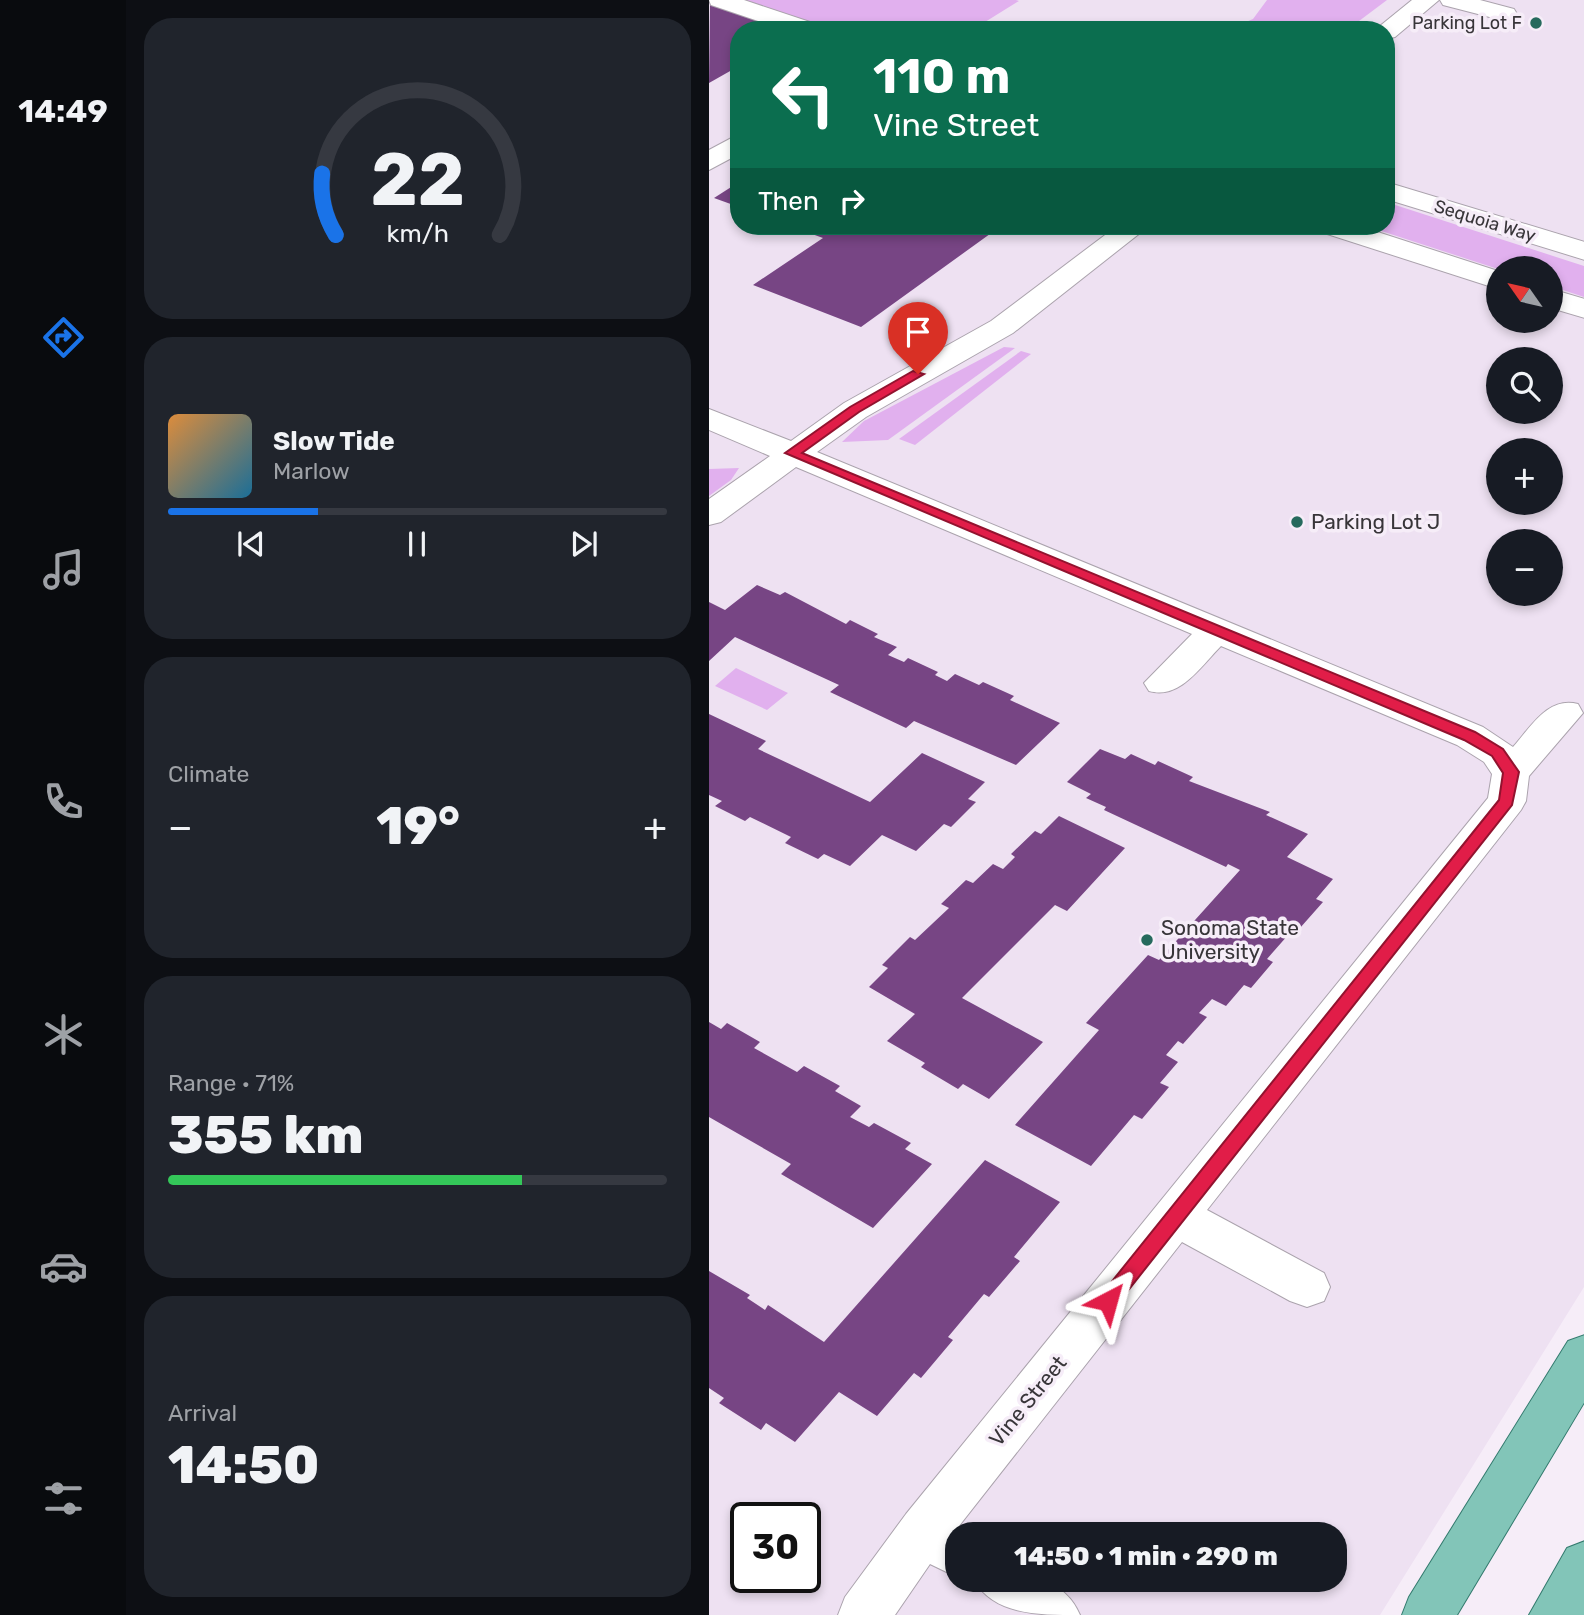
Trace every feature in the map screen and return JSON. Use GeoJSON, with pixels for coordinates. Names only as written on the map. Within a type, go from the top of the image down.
{"type":"FeatureCollection","features":[{"type":"Feature","properties":{"kind":"main road"},"geometry":{"type":"LineString","coordinates":[[1428,1615],[1584,1356]]}},
{"type":"Feature","properties":{"kind":"main road"},"geometry":{"type":"LineString","coordinates":[[1555,1615],[1584,1565]]}},
{"type":"Feature","properties":{"kind":"street"},"geometry":{"type":"LineString","coordinates":[[720,0],[783,21]]}},
{"type":"Feature","properties":{"kind":"street"},"geometry":{"type":"LineString","coordinates":[[1395,25],[1427,0]]}},
{"type":"Feature","properties":{"kind":"street"},"geometry":{"type":"LineString","coordinates":[[1452,0],[1505,14]]}},
{"type":"Feature","properties":{"kind":"street"},"geometry":{"type":"LineString","coordinates":[[709,162],[730,148]]}},
{"type":"Feature","properties":{"kind":"street","name":"Sequoia Way"},"geometry":{"type":"LineString","coordinates":[[1395,193],[1584,252]]}},
{"type":"Feature","properties":{"kind":"street"},"geometry":{"type":"LineString","coordinates":[[709,515],[855,410],[1002,327],[1123,235]]}},
{"type":"Feature","properties":{"kind":"street"},"geometry":{"type":"LineString","coordinates":[[1359,235],[1486,276]]}},
{"type":"Feature","properties":{"kind":"street"},"geometry":{"type":"LineString","coordinates":[[1563,302],[1584,309]]}},
{"type":"Feature","properties":{"kind":"street"},"geometry":{"type":"LineString","coordinates":[[709,419],[1470,736],[1497,753],[1511,772],[1565,713]]}},
{"type":"Feature","properties":{"kind":"street"},"geometry":{"type":"LineString","coordinates":[[1162,683],[1217,631]]}},
{"type":"Feature","properties":{"kind":"street","name":"Vine Street"},"geometry":{"type":"LineString","coordinates":[[864,1615],[941,1542],[1176,1216],[1507,801],[1511,772]]}},
{"type":"Feature","properties":{"kind":"street"},"geometry":{"type":"LineString","coordinates":[[1176,1216],[1307,1287]]}},
{"type":"Feature","properties":{"kind":"street"},"geometry":{"type":"LineString","coordinates":[[1019,1592],[1054,1615]]}},
{"type":"Feature","properties":{"kind":"shaded area","name":"Sonoma State University"},"geometry":{"type":"Polygon","coordinates":[[[709,0],[1584,0],[1584,1287],[1380,1615],[709,1615],[709,0]]]}},
{"type":"Feature","properties":{"kind":"shaded area"},"geometry":{"type":"Polygon","coordinates":[[[735,0],[1019,1],[987,21],[799,21],[735,0]]]}},
{"type":"Feature","properties":{"kind":"shaded area"},"geometry":{"type":"Polygon","coordinates":[[[1267,0],[1387,0],[1359,21],[1248,21],[1253,19],[1267,0]]]}},
{"type":"Feature","properties":{"kind":"shaded area"},"geometry":{"type":"Polygon","coordinates":[[[1395,205],[1553,256],[1486,256],[1486,265],[1394,235],[1395,205]]]}},
{"type":"Feature","properties":{"kind":"shaded area"},"geometry":{"type":"Polygon","coordinates":[[[1563,259],[1584,266],[1584,297],[1563,290],[1563,259]]]}},
{"type":"Feature","properties":{"kind":"shaded area"},"geometry":{"type":"Polygon","coordinates":[[[1004,347],[1015,348],[888,440],[842,442],[864,421],[1004,347]]]}},
{"type":"Feature","properties":{"kind":"shaded area"},"geometry":{"type":"Polygon","coordinates":[[[1021,351],[1031,354],[915,445],[899,439],[1021,351]]]}},
{"type":"Feature","properties":{"kind":"shaded area"},"geometry":{"type":"Polygon","coordinates":[[[739,468],[731,480],[709,496],[709,469],[739,468]]]}},
{"type":"Feature","properties":{"kind":"shaded area"},"geometry":{"type":"Polygon","coordinates":[[[736,668],[788,693],[767,710],[715,686],[736,668]]]}},
{"type":"Feature","properties":{"kind":"building"},"geometry":{"type":"Polygon","coordinates":[[[710,5],[761,21],[730,21],[730,71],[709,83],[710,5]]]}},
{"type":"Feature","properties":{"kind":"building"},"geometry":{"type":"Polygon","coordinates":[[[730,188],[730,204],[714,198],[730,188]]]}},
{"type":"Feature","properties":{"kind":"building"},"geometry":{"type":"Polygon","coordinates":[[[815,235],[989,235],[861,327],[753,285],[823,238],[815,235]]]}},
{"type":"Feature","properties":{"kind":"building"},"geometry":{"type":"Polygon","coordinates":[[[757,585],[780,595],[785,592],[846,624],[850,620],[878,634],[874,637],[897,647],[888,655],[904,662],[908,658],[938,672],[935,675],[947,681],[955,674],[979,685],[983,682],[1014,696],[1010,700],[1060,723],[1016,765],[914,721],[906,728],[830,692],[839,685],[735,637],[709,661],[709,602],[725,610],[757,585]]]}},
{"type":"Feature","properties":{"kind":"building"},"geometry":{"type":"Polygon","coordinates":[[[709,714],[766,741],[758,749],[870,802],[922,753],[985,782],[968,799],[976,802],[951,827],[944,824],[916,851],[882,835],[850,866],[824,854],[818,859],[785,843],[791,837],[750,817],[745,821],[715,806],[722,801],[709,795],[709,714]]]}},
{"type":"Feature","properties":{"kind":"building"},"geometry":{"type":"Polygon","coordinates":[[[1100,749],[1125,759],[1131,754],[1155,765],[1158,761],[1193,777],[1189,781],[1270,812],[1266,815],[1308,834],[1287,857],[1333,879],[1316,899],[1323,902],[1300,928],[1296,926],[1267,959],[1273,962],[1251,988],[1244,985],[1226,1006],[1212,999],[1199,1013],[1207,1017],[1183,1044],[1178,1041],[1166,1055],[1178,1062],[1160,1083],[1169,1087],[1142,1119],[1134,1115],[1091,1166],[1015,1125],[1099,1030],[1086,1023],[1148,955],[1159,960],[1240,870],[1228,864],[1226,867],[1104,810],[1106,807],[1086,798],[1091,794],[1067,782],[1100,749]]]}},
{"type":"Feature","properties":{"kind":"building"},"geometry":{"type":"Polygon","coordinates":[[[1059,816],[1125,848],[1067,911],[1055,905],[962,998],[1043,1042],[989,1099],[963,1084],[958,1089],[921,1067],[925,1063],[887,1041],[915,1014],[869,987],[888,968],[882,965],[910,937],[915,940],[949,908],[941,904],[966,880],[973,883],[993,864],[1003,869],[1015,857],[1011,854],[1035,831],[1041,834],[1059,816]]]}},
{"type":"Feature","properties":{"kind":"building"},"geometry":{"type":"Polygon","coordinates":[[[709,1022],[721,1029],[727,1023],[760,1042],[754,1048],[797,1072],[804,1066],[840,1086],[835,1091],[861,1106],[850,1117],[869,1127],[874,1123],[911,1143],[905,1149],[932,1164],[873,1228],[781,1174],[791,1164],[709,1117],[709,1022]]]}},
{"type":"Feature","properties":{"kind":"building"},"geometry":{"type":"Polygon","coordinates":[[[985,1160],[1060,1202],[1014,1257],[1020,1261],[989,1297],[984,1294],[948,1337],[953,1340],[921,1378],[914,1373],[877,1416],[839,1392],[795,1442],[766,1423],[761,1430],[719,1403],[724,1398],[709,1388],[709,1271],[750,1295],[747,1298],[765,1310],[768,1305],[824,1342],[985,1160]]]}},
{"type":"Feature","properties":{"kind":"place","name":"Parking Lot F"},"geometry":{"type":"Point","coordinates":[1536,23]}},
{"type":"Feature","properties":{"kind":"place","name":"Parking Lot J"},"geometry":{"type":"Point","coordinates":[1297,522]}},
{"type":"Feature","properties":{"kind":"place","name":"Sonoma State University"},"geometry":{"type":"Point","coordinates":[1147,940]}},
{"type":"Feature","properties":{"kind":"route"},"geometry":{"type":"LineString","coordinates":[[918,374],[855,410],[792,453],[1470,736],[1497,753],[1511,772],[1507,801],[1108,1301]]}}]}
